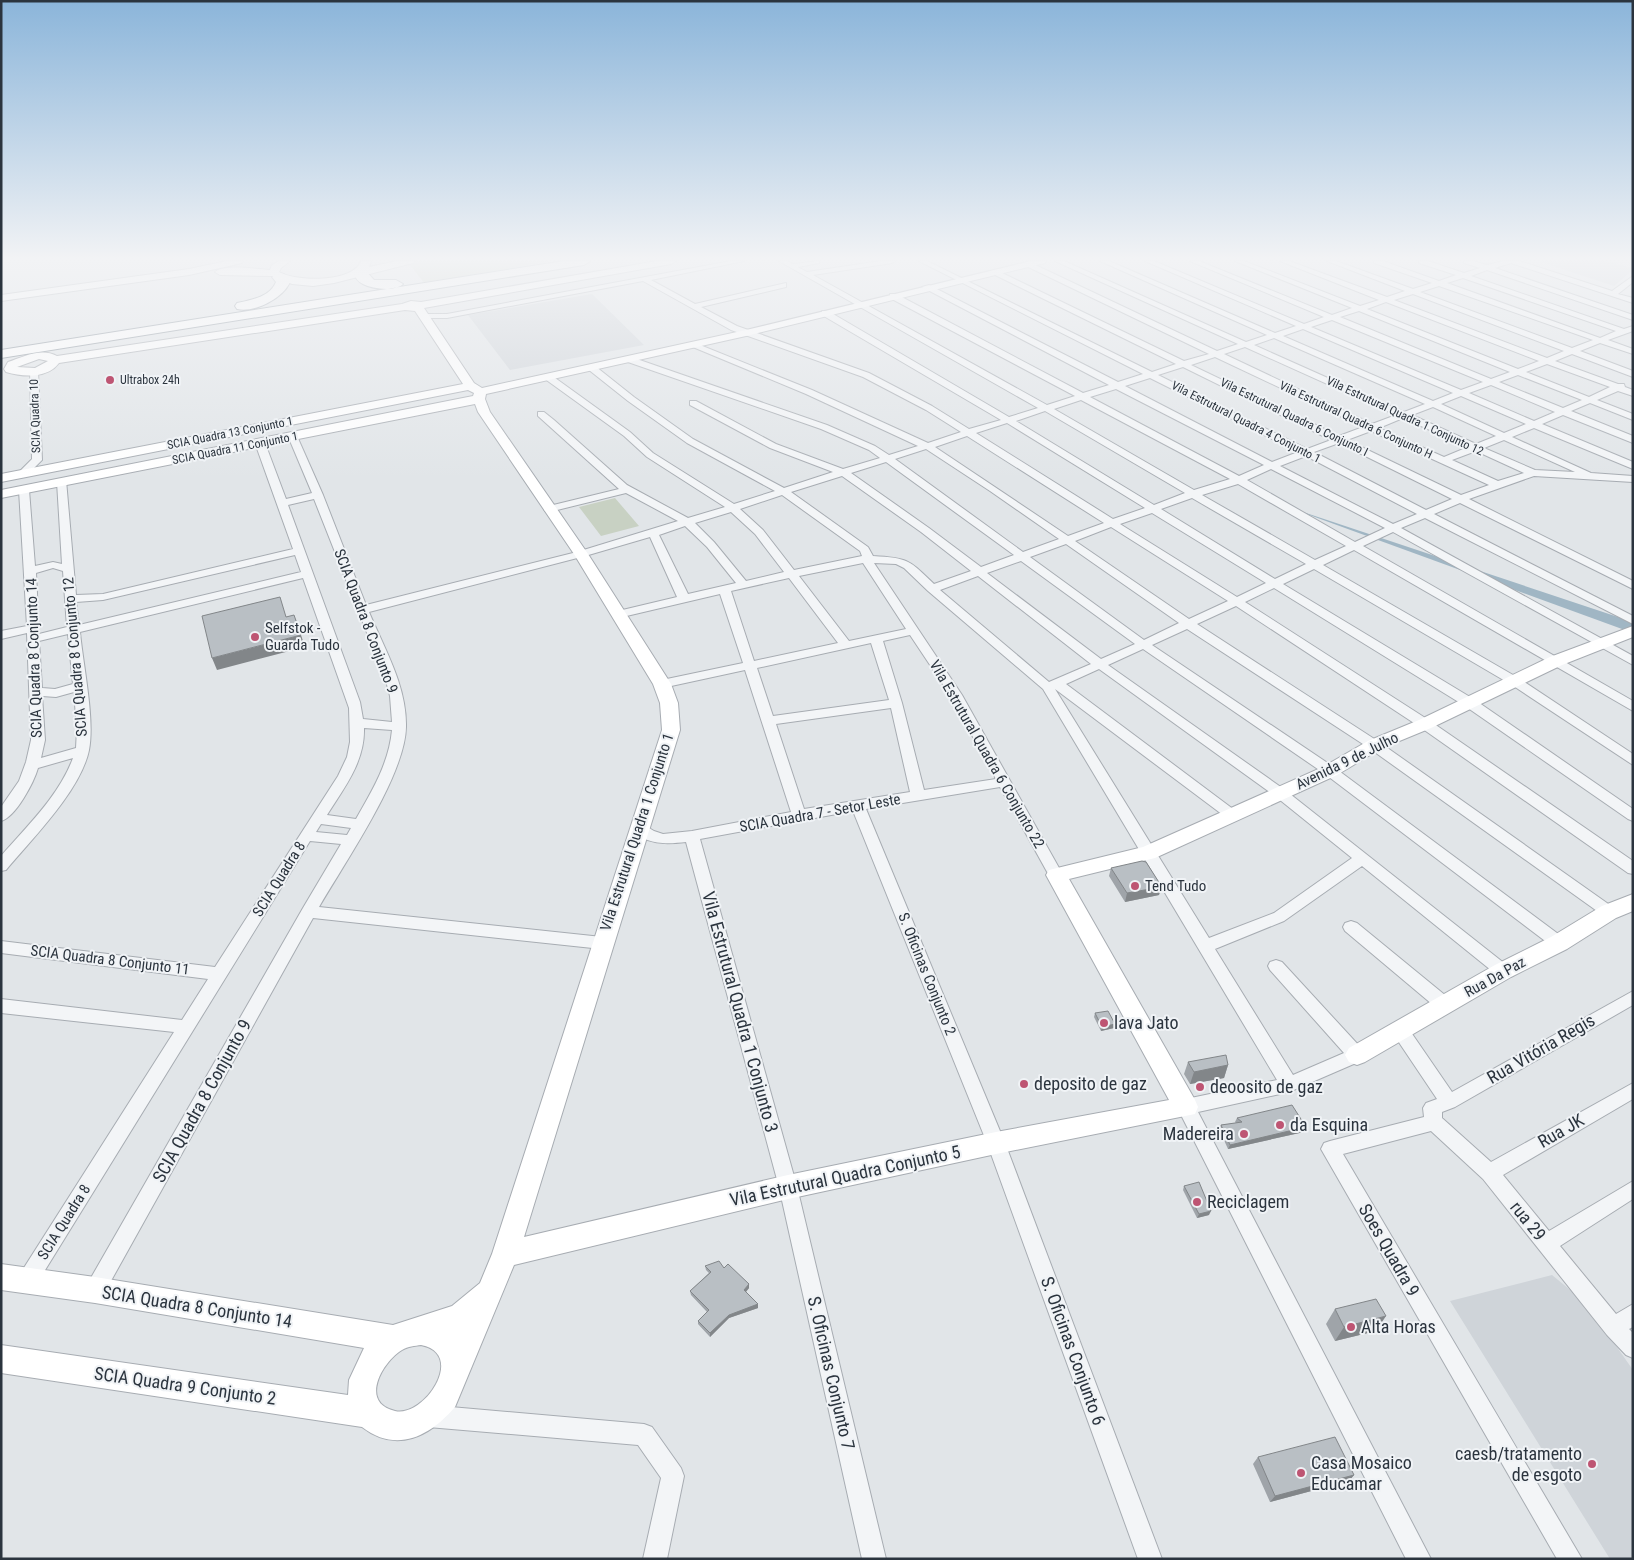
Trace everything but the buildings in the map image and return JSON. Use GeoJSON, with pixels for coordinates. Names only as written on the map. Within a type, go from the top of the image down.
{"type":"FeatureCollection","features":[{"type":"Feature","properties":{"kind":"highway"},"geometry":{"type":"LineString","coordinates":[[1,347],[86,334]]}},
{"type":"Feature","properties":{"kind":"highway"},"geometry":{"type":"LineString","coordinates":[[6,361],[131,334]]}},
{"type":"Feature","properties":{"kind":"highway"},"geometry":{"type":"LineString","coordinates":[[54,359],[56,352],[61,350],[117,336]]}},
{"type":"Feature","properties":{"kind":"street"},"geometry":{"type":"LineString","coordinates":[[54,359],[51,366],[34,371],[10,369],[6,361],[38,356],[54,359],[240,334]]}},
{"type":"Feature","properties":{"kind":"street"},"geometry":{"type":"LineString","coordinates":[[432,334],[473,396],[548,377],[742,334]]}},
{"type":"Feature","properties":{"kind":"street","name":"Vila Estrutural Quadra 1 Conjunto 1"},"geometry":{"type":"LineString","coordinates":[[432,334],[581,554],[662,684],[669,703],[671,730],[505,1254],[490,1290]]}},
{"type":"Feature","properties":{"kind":"street"},"geometry":{"type":"LineString","coordinates":[[748,334],[823,358],[866,375],[895,389],[968,432],[1112,525],[1237,602],[1425,724],[1633,869]]}},
{"type":"Feature","properties":{"kind":"street"},"geometry":{"type":"LineString","coordinates":[[861,334],[1155,509],[1470,703],[1633,816]]}},
{"type":"Feature","properties":{"kind":"street"},"geometry":{"type":"LineString","coordinates":[[913,334],[1046,408],[1516,682],[1633,761]]}},
{"type":"Feature","properties":{"kind":"street"},"geometry":{"type":"LineString","coordinates":[[964,334],[1239,480],[1633,707]]}},
{"type":"Feature","properties":{"kind":"street"},"geometry":{"type":"LineString","coordinates":[[1018,334],[1393,528],[1633,661]]}},
{"type":"Feature","properties":{"kind":"street","name":"Vila Estrutural Quadra 4 Conjunto 1"},"geometry":{"type":"LineString","coordinates":[[1071,334],[1306,452],[1633,621]]}},
{"type":"Feature","properties":{"kind":"street","name":"Vila Estrutural Quadra 6 Conjunto I"},"geometry":{"type":"LineString","coordinates":[[1121,334],[1459,498],[1633,586]]}},
{"type":"Feature","properties":{"kind":"street","name":"Vila Estrutural Quadra 6 Conjunto H"},"geometry":{"type":"LineString","coordinates":[[1173,334],[1442,461],[1496,484]]}},
{"type":"Feature","properties":{"kind":"street","name":"Vila Estrutural Quadra 1 Conjunto 12"},"geometry":{"type":"LineString","coordinates":[[1225,334],[1533,473],[1633,478]]}},
{"type":"Feature","properties":{"kind":"street"},"geometry":{"type":"LineString","coordinates":[[1274,334],[1593,477]]}},
{"type":"Feature","properties":{"kind":"street"},"geometry":{"type":"LineString","coordinates":[[362,610],[581,554],[653,533],[1281,334]]}},
{"type":"Feature","properties":{"kind":"street"},"geometry":{"type":"LineString","coordinates":[[1323,334],[1633,466]]}},
{"type":"Feature","properties":{"kind":"street"},"geometry":{"type":"LineString","coordinates":[[1372,334],[1633,440]]}},
{"type":"Feature","properties":{"kind":"street"},"geometry":{"type":"LineString","coordinates":[[1423,334],[1633,417]]}},
{"type":"Feature","properties":{"kind":"street"},"geometry":{"type":"LineString","coordinates":[[1476,334],[1633,393]]}},
{"type":"Feature","properties":{"kind":"street"},"geometry":{"type":"LineString","coordinates":[[1527,334],[1633,374]]}},
{"type":"Feature","properties":{"kind":"street"},"geometry":{"type":"LineString","coordinates":[[1583,334],[1633,352]]}},
{"type":"Feature","properties":{"kind":"street"},"geometry":{"type":"LineString","coordinates":[[932,589],[1193,494],[1239,480],[1370,427],[1464,394],[1600,340],[1621,334]]}},
{"type":"Feature","properties":{"kind":"street"},"geometry":{"type":"LineString","coordinates":[[692,345],[818,396],[927,446],[994,489],[1188,624],[1374,745],[1609,912]]}},
{"type":"Feature","properties":{"kind":"street"},"geometry":{"type":"LineString","coordinates":[[628,359],[824,427],[872,448],[1144,645],[1330,771],[1559,943]]}},
{"type":"Feature","properties":{"kind":"street","name":"Vila Estrutural Quadra 6 Conjunto 22"},"geometry":{"type":"LineString","coordinates":[[592,368],[690,441],[784,492],[864,549],[868,556],[866,559],[956,696],[1056,875]]}},
{"type":"Feature","properties":{"kind":"street","name":"SCIA Quadra 10"},"geometry":{"type":"LineString","coordinates":[[23,473],[37,460],[34,371]]}},
{"type":"Feature","properties":{"kind":"street"},"geometry":{"type":"LineString","coordinates":[[548,377],[627,434],[650,455],[733,508],[759,532],[846,645]]}},
{"type":"Feature","properties":{"kind":"street"},"geometry":{"type":"LineString","coordinates":[[1442,461],[1535,424],[1633,380]]}},
{"type":"Feature","properties":{"kind":"street","name":"SCIA Quadra 11 Conjunto 1"},"geometry":{"type":"LineString","coordinates":[[1,494],[188,458],[473,396]]}},
{"type":"Feature","properties":{"kind":"street","name":"SCIA Quadra 13 Conjunto 1"},"geometry":{"type":"LineString","coordinates":[[1,478],[183,441],[473,396]]}},
{"type":"Feature","properties":{"kind":"street"},"geometry":{"type":"LineString","coordinates":[[693,403],[773,446],[844,473],[925,530],[1099,664],[1280,793],[1504,971]]}},
{"type":"Feature","properties":{"kind":"street"},"geometry":{"type":"LineString","coordinates":[[542,414],[565,432],[615,481],[627,490],[687,522],[706,539],[744,586]]}},
{"type":"Feature","properties":{"kind":"street","name":"SCIA Quadra 8 Conjunto 9"},"geometry":{"type":"LineString","coordinates":[[95,1290],[390,770],[400,727],[395,692],[386,663],[362,610],[317,492],[293,436]]}},
{"type":"Feature","properties":{"kind":"street"},"geometry":{"type":"LineString","coordinates":[[183,441],[178,447],[177,452],[188,458]]}},
{"type":"Feature","properties":{"kind":"street","name":"SCIA Quadra 8"},"geometry":{"type":"LineString","coordinates":[[14,1279],[186,1027],[317,819],[349,766],[356,748],[358,723],[354,702],[260,443]]}},
{"type":"Feature","properties":{"kind":"street"},"geometry":{"type":"LineString","coordinates":[[140,450],[145,452],[149,459],[140,467]]}},
{"type":"Feature","properties":{"kind":"street","name":"SCIA Quadra 10"},"geometry":{"type":"LineString","coordinates":[[37,460],[54,467]]}},
{"type":"Feature","properties":{"kind":"street"},"geometry":{"type":"LineString","coordinates":[[1053,685],[1237,602],[1424,513],[1496,484],[1533,473]]}},
{"type":"Feature","properties":{"kind":"street","name":"SCIA Quadra 8 Conjunto 12"},"geometry":{"type":"LineString","coordinates":[[1,866],[57,800],[76,768],[82,751],[84,729],[70,598],[62,482]]}},
{"type":"Feature","properties":{"kind":"street","name":"SCIA Quadra 8 Conjunto 14"},"geometry":{"type":"LineString","coordinates":[[1,816],[26,783],[34,764],[38,740],[24,490]]}},
{"type":"Feature","properties":{"kind":"street"},"geometry":{"type":"LineString","coordinates":[[549,509],[627,490]]}},
{"type":"Feature","properties":{"kind":"street"},"geometry":{"type":"LineString","coordinates":[[281,500],[317,492]]}},
{"type":"Feature","properties":{"kind":"street"},"geometry":{"type":"LineString","coordinates":[[653,533],[684,599]]}},
{"type":"Feature","properties":{"kind":"street"},"geometry":{"type":"LineString","coordinates":[[70,598],[92,599],[103,597],[300,551]]}},
{"type":"Feature","properties":{"kind":"street"},"geometry":{"type":"LineString","coordinates":[[618,614],[791,574],[866,559],[898,561],[908,566],[932,589],[1053,685],[1232,816]]}},
{"type":"Feature","properties":{"kind":"street"},"geometry":{"type":"LineString","coordinates":[[30,571],[52,565],[68,569]]}},
{"type":"Feature","properties":{"kind":"street"},"geometry":{"type":"LineString","coordinates":[[1,635],[74,629],[307,574]]}},
{"type":"Feature","properties":{"kind":"street"},"geometry":{"type":"LineString","coordinates":[[725,590],[799,815]]}},
{"type":"Feature","properties":{"kind":"street"},"geometry":{"type":"LineString","coordinates":[[662,684],[913,631]]}},
{"type":"Feature","properties":{"kind":"street","name":"Avenida 9 de Julho"},"geometry":{"type":"LineString","coordinates":[[1056,875],[1148,853],[1330,771],[1374,745],[1516,682],[1556,661],[1633,631]]}},
{"type":"Feature","properties":{"kind":"street"},"geometry":{"type":"LineString","coordinates":[[876,639],[896,703],[918,795]]}},
{"type":"Feature","properties":{"kind":"street"},"geometry":{"type":"LineString","coordinates":[[1053,685],[1148,853],[1289,1085]]}},
{"type":"Feature","properties":{"kind":"street"},"geometry":{"type":"LineString","coordinates":[[36,692],[56,693],[80,686]]}},
{"type":"Feature","properties":{"kind":"street"},"geometry":{"type":"LineString","coordinates":[[768,721],[896,703]]}},
{"type":"Feature","properties":{"kind":"street"},"geometry":{"type":"LineString","coordinates":[[358,723],[400,727]]}},
{"type":"Feature","properties":{"kind":"street"},"geometry":{"type":"LineString","coordinates":[[34,764],[82,751]]}},
{"type":"Feature","properties":{"kind":"street","name":"SCIA Quadra 7 - Setor Leste"},"geometry":{"type":"LineString","coordinates":[[639,827],[649,835],[663,839],[692,836],[799,815],[1005,782]]}},
{"type":"Feature","properties":{"kind":"street","name":"S. Oficinas Conjunto 2"},"geometry":{"type":"LineString","coordinates":[[858,806],[996,1143]]}},
{"type":"Feature","properties":{"kind":"street"},"geometry":{"type":"LineString","coordinates":[[317,819],[360,824]]}},
{"type":"Feature","properties":{"kind":"street"},"geometry":{"type":"LineString","coordinates":[[306,836],[351,840]]}},
{"type":"Feature","properties":{"kind":"street","name":"Vila Estrutural Quadra 1 Conjunto 3"},"geometry":{"type":"LineString","coordinates":[[692,836],[788,1187]]}},
{"type":"Feature","properties":{"kind":"street"},"geometry":{"type":"LineString","coordinates":[[1206,946],[1280,917],[1362,859]]}},
{"type":"Feature","properties":{"kind":"street"},"geometry":{"type":"LineString","coordinates":[[1056,875],[1186,1107],[1419,1559]]}},
{"type":"Feature","properties":{"kind":"street","name":"Rua Da Paz"},"geometry":{"type":"LineString","coordinates":[[1357,1055],[1504,971],[1559,943],[1609,912],[1633,902]]}},
{"type":"Feature","properties":{"kind":"street"},"geometry":{"type":"LineString","coordinates":[[308,912],[602,943]]}},
{"type":"Feature","properties":{"kind":"street"},"geometry":{"type":"LineString","coordinates":[[1350,927],[1445,1005]]}},
{"type":"Feature","properties":{"kind":"street","name":"SCIA Quadra 8 Conjunto 11"},"geometry":{"type":"LineString","coordinates":[[1,947],[219,974]]}},
{"type":"Feature","properties":{"kind":"street"},"geometry":{"type":"LineString","coordinates":[[1186,1107],[1289,1085],[1357,1055],[1276,966]]}},
{"type":"Feature","properties":{"kind":"street","name":"Rua Vitória Regis"},"geometry":{"type":"LineString","coordinates":[[1434,1122],[1432,1108],[1450,1102],[1633,997]]}},
{"type":"Feature","properties":{"kind":"street"},"geometry":{"type":"LineString","coordinates":[[1,1006],[186,1027]]}},
{"type":"Feature","properties":{"kind":"street"},"geometry":{"type":"LineString","coordinates":[[1400,1030],[1450,1102]]}},
{"type":"Feature","properties":{"kind":"street","name":"Rua JK"},"geometry":{"type":"LineString","coordinates":[[1490,1173],[1633,1090]]}},
{"type":"Feature","properties":{"kind":"street","name":"Vila Estrutural Quadra Conjunto 5"},"geometry":{"type":"LineString","coordinates":[[505,1254],[788,1187],[996,1143],[1186,1107]]}},
{"type":"Feature","properties":{"kind":"street","name":"rua 29"},"geometry":{"type":"LineString","coordinates":[[1434,1122],[1490,1173],[1614,1328],[1633,1348]]}},
{"type":"Feature","properties":{"kind":"street","name":"Soes Quadra 9"},"geometry":{"type":"LineString","coordinates":[[1434,1122],[1330,1149],[1570,1559]]}},
{"type":"Feature","properties":{"kind":"street","name":"S. Oficinas Conjunto 6"},"geometry":{"type":"LineString","coordinates":[[996,1143],[1150,1559]]}},
{"type":"Feature","properties":{"kind":"street","name":"S. Oficinas Conjunto 7"},"geometry":{"type":"LineString","coordinates":[[788,1187],[874,1559]]}},
{"type":"Feature","properties":{"kind":"street"},"geometry":{"type":"LineString","coordinates":[[1546,1244],[1633,1188]]}},
{"type":"Feature","properties":{"kind":"street","name":"SCIA Quadra 8 Conjunto 14"},"geometry":{"type":"LineString","coordinates":[[14,1279],[95,1290],[393,1339]]}},
{"type":"Feature","properties":{"kind":"street"},"geometry":{"type":"LineString","coordinates":[[490,1290],[447,1397],[428,1416],[412,1424],[396,1426],[380,1422],[369,1413],[361,1396],[364,1374],[375,1354],[393,1339],[461,1316],[490,1290]]}},
{"type":"Feature","properties":{"kind":"street"},"geometry":{"type":"LineString","coordinates":[[1614,1328],[1633,1314]]}},
{"type":"Feature","properties":{"kind":"street"},"geometry":{"type":"LineString","coordinates":[[421,1331],[437,1335],[448,1344],[455,1357],[456,1374]]}},
{"type":"Feature","properties":{"kind":"street","name":"SCIA Quadra 9 Conjunto 2"},"geometry":{"type":"LineString","coordinates":[[1,1359],[369,1413]]}},
{"type":"Feature","properties":{"kind":"street"},"geometry":{"type":"LineString","coordinates":[[428,1416],[644,1435],[673,1476],[655,1559]]}},
{"type":"Feature","properties":{"kind":"shaded area"},"geometry":{"type":"Polygon","coordinates":[[[482,334],[633,334],[644,345],[510,370],[482,334]]]}},
{"type":"Feature","properties":{"kind":"shaded area","name":"caesb/tratamento de esgoto"},"geometry":{"type":"Polygon","coordinates":[[[1552,1275],[1586,1303],[1633,1370],[1633,1559],[1610,1559],[1450,1301],[1552,1275]]]}},
{"type":"Feature","properties":{"kind":"green space"},"geometry":{"type":"Polygon","coordinates":[[[615,498],[639,526],[601,536],[579,507],[615,498]]]}},
{"type":"Feature","properties":{"kind":"water"},"geometry":{"type":"Polygon","coordinates":[[[1282,505],[1633,622],[1633,633],[1282,505]]]}},
{"type":"Feature","properties":{"kind":"place","name":"Ultrabox 24h"},"geometry":{"type":"Point","coordinates":[110,380]}},
{"type":"Feature","properties":{"kind":"place","name":"Selfstok - Guarda Tudo"},"geometry":{"type":"Point","coordinates":[255,637]}},
{"type":"Feature","properties":{"kind":"place","name":"Tend Tudo"},"geometry":{"type":"Point","coordinates":[1135,886]}},
{"type":"Feature","properties":{"kind":"place","name":"lava Jato"},"geometry":{"type":"Point","coordinates":[1104,1023]}},
{"type":"Feature","properties":{"kind":"place","name":"deposito de gaz"},"geometry":{"type":"Point","coordinates":[1024,1084]}},
{"type":"Feature","properties":{"kind":"place","name":"deoosito de gaz"},"geometry":{"type":"Point","coordinates":[1200,1087]}},
{"type":"Feature","properties":{"kind":"place","name":"da Esquina"},"geometry":{"type":"Point","coordinates":[1280,1125]}},
{"type":"Feature","properties":{"kind":"place","name":"Madereira"},"geometry":{"type":"Point","coordinates":[1244,1134]}},
{"type":"Feature","properties":{"kind":"place","name":"Reciclagem"},"geometry":{"type":"Point","coordinates":[1197,1202]}},
{"type":"Feature","properties":{"kind":"place","name":"Alta Horas"},"geometry":{"type":"Point","coordinates":[1351,1327]}},
{"type":"Feature","properties":{"kind":"place","name":"caesb/tratamento de esgoto"},"geometry":{"type":"Point","coordinates":[1592,1464]}},
{"type":"Feature","properties":{"kind":"place","name":"Casa Mosaico Educamar"},"geometry":{"type":"Point","coordinates":[1301,1473]}}]}
